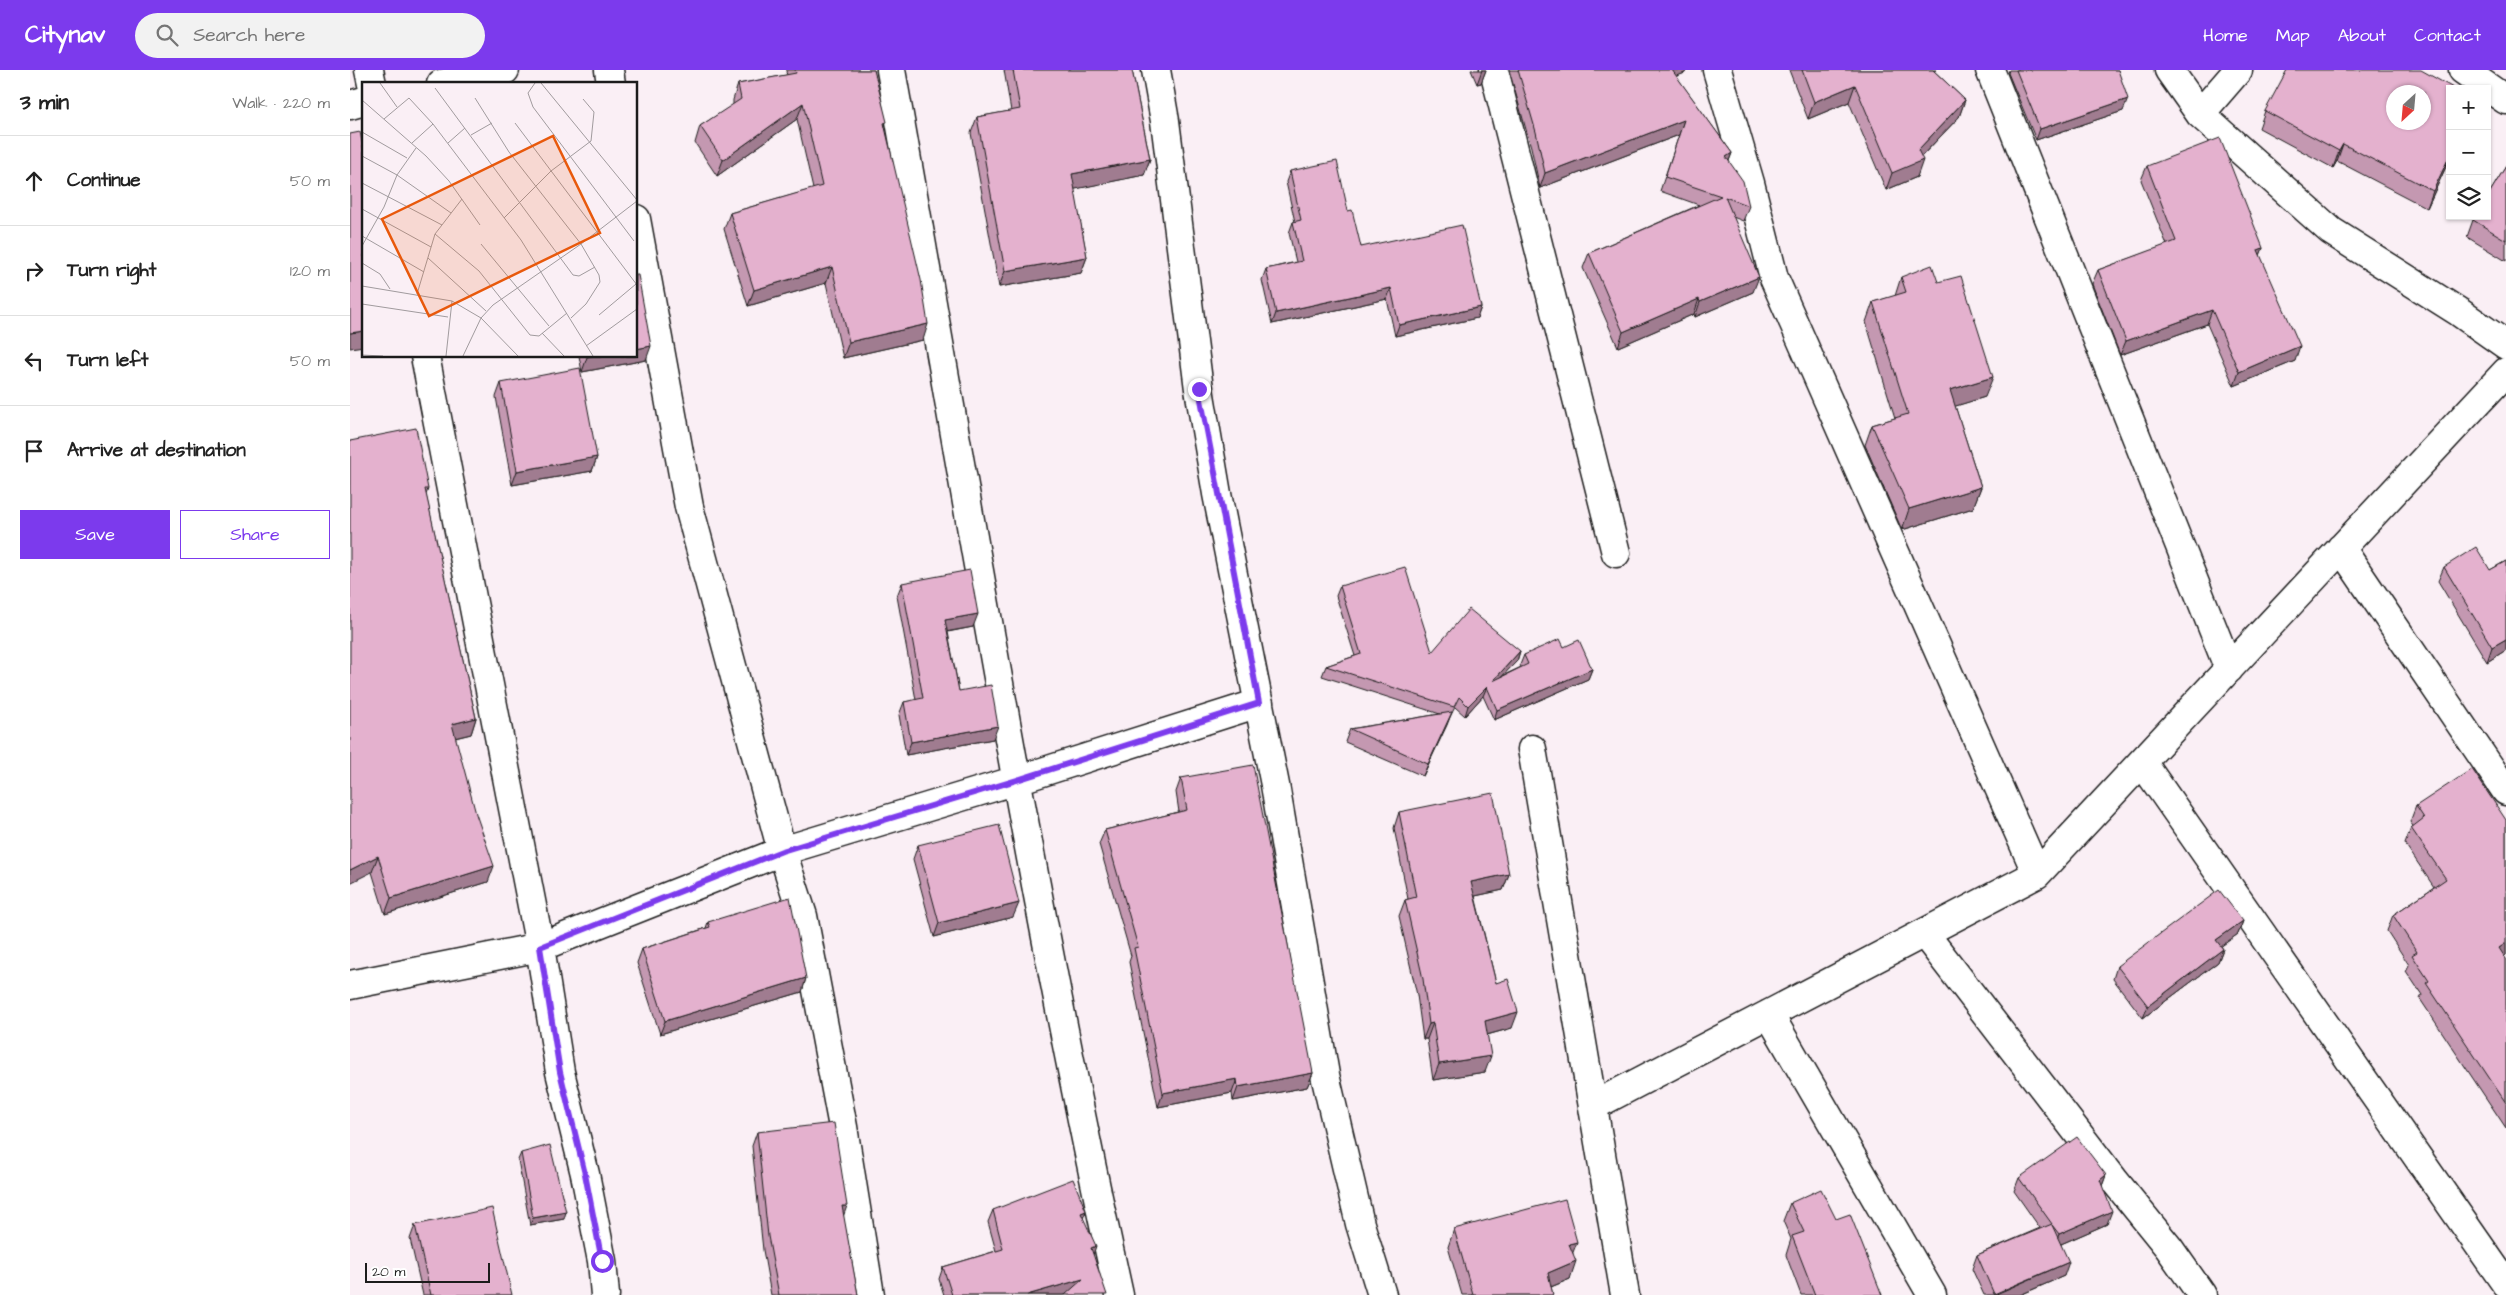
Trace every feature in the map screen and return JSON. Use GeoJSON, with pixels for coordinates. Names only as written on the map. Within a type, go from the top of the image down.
{"type":"FeatureCollection","features":[{"type":"Feature","properties":{"kind":"street"},"geometry":{"type":"LineString","coordinates":[[450,82],[505,70]]}},
{"type":"Feature","properties":{"kind":"street"},"geometry":{"type":"LineString","coordinates":[[891,70],[1017,780],[1090,1165],[1119,1295]]}},
{"type":"Feature","properties":{"kind":"street"},"geometry":{"type":"LineString","coordinates":[[1156,70],[1165,121],[1199,389],[1259,703],[1325,1075],[1360,1224],[1382,1295]]}},
{"type":"Feature","properties":{"kind":"street"},"geometry":{"type":"LineString","coordinates":[[1494,70],[1616,553]]}},
{"type":"Feature","properties":{"kind":"street"},"geometry":{"type":"LineString","coordinates":[[1717,70],[1750,183],[1774,278],[2037,874]]}},
{"type":"Feature","properties":{"kind":"street"},"geometry":{"type":"LineString","coordinates":[[1990,70],[2229,668]]}},
{"type":"Feature","properties":{"kind":"street"},"geometry":{"type":"LineString","coordinates":[[2168,70],[2200,114],[2331,231],[2459,312],[2506,345]]}},
{"type":"Feature","properties":{"kind":"street"},"geometry":{"type":"LineString","coordinates":[[2200,114],[2238,70]]}},
{"type":"Feature","properties":{"kind":"street"},"geometry":{"type":"LineString","coordinates":[[2463,70],[2506,100]]}},
{"type":"Feature","properties":{"kind":"street"},"geometry":{"type":"LineString","coordinates":[[638,230],[689,507],[782,851],[802,916],[843,1127],[870,1295]]}},
{"type":"Feature","properties":{"kind":"street"},"geometry":{"type":"LineString","coordinates":[[425,358],[540,947],[560,1072],[585,1174],[602,1261],[605,1295]]}},
{"type":"Feature","properties":{"kind":"street"},"geometry":{"type":"LineString","coordinates":[[1593,1106],[2037,874],[2506,372]]}},
{"type":"Feature","properties":{"kind":"street"},"geometry":{"type":"LineString","coordinates":[[2341,548],[2506,791]]}},
{"type":"Feature","properties":{"kind":"street"},"geometry":{"type":"LineString","coordinates":[[350,985],[540,947],[782,851],[1017,780],[1259,703]]}},
{"type":"Feature","properties":{"kind":"street"},"geometry":{"type":"LineString","coordinates":[[1532,749],[1625,1295]]}},
{"type":"Feature","properties":{"kind":"street"},"geometry":{"type":"LineString","coordinates":[[2142,762],[2506,1284]]}},
{"type":"Feature","properties":{"kind":"street"},"geometry":{"type":"LineString","coordinates":[[1924,933],[2130,1201],[2169,1248],[2202,1295]]}},
{"type":"Feature","properties":{"kind":"street"},"geometry":{"type":"LineString","coordinates":[[1770,1014],[1932,1295]]}},
{"type":"Feature","properties":{"kind":"building"},"geometry":{"type":"Polygon","coordinates":[[[795,70],[874,70],[887,122],[884,123],[921,280],[928,324],[849,342],[832,267],[754,290],[730,213],[822,186],[803,103],[723,160],[700,126],[741,99],[738,84],[796,73],[795,70]]]}},
{"type":"Feature","properties":{"kind":"building"},"geometry":{"type":"Polygon","coordinates":[[[1013,70],[1132,70],[1150,159],[1072,174],[1087,257],[1005,271],[977,117],[1020,109],[1013,70]]]}},
{"type":"Feature","properties":{"kind":"building"},"geometry":{"type":"Polygon","coordinates":[[[1518,70],[1672,70],[1732,153],[1726,157],[1743,181],[1749,206],[1725,197],[1759,277],[1700,302],[1699,299],[1623,332],[1589,253],[1721,196],[1665,177],[1684,120],[1545,173],[1536,132],[1518,70]]]}},
{"type":"Feature","properties":{"kind":"building"},"geometry":{"type":"Polygon","coordinates":[[[1802,70],[1933,70],[1965,100],[1918,150],[1923,160],[1892,173],[1855,85],[1814,102],[1802,70]]]}},
{"type":"Feature","properties":{"kind":"building"},"geometry":{"type":"Polygon","coordinates":[[[2016,70],[2118,70],[2128,99],[2040,129],[2016,70]]]}},
{"type":"Feature","properties":{"kind":"building"},"geometry":{"type":"Polygon","coordinates":[[[2287,70],[2421,70],[2448,85],[2446,85],[2446,163],[2433,191],[2343,144],[2339,151],[2265,111],[2287,70]]]}},
{"type":"Feature","properties":{"kind":"building"},"geometry":{"type":"Polygon","coordinates":[[[360,132],[362,142],[362,331],[350,333],[350,134],[360,132]]]}},
{"type":"Feature","properties":{"kind":"building"},"geometry":{"type":"Polygon","coordinates":[[[2220,138],[2263,248],[2258,250],[2300,346],[2239,372],[2212,310],[2126,341],[2098,270],[2176,241],[2147,166],[2220,138]]]}},
{"type":"Feature","properties":{"kind":"building"},"geometry":{"type":"Polygon","coordinates":[[[1337,161],[1348,211],[1352,210],[1361,247],[1462,225],[1481,307],[1399,325],[1391,288],[1276,313],[1266,269],[1302,261],[1293,222],[1301,220],[1290,171],[1337,161]]]}},
{"type":"Feature","properties":{"kind":"building"},"geometry":{"type":"Polygon","coordinates":[[[2506,166],[2506,240],[2473,220],[2491,220],[2491,190],[2506,166]]]}},
{"type":"Feature","properties":{"kind":"building"},"geometry":{"type":"Polygon","coordinates":[[[1932,265],[1938,282],[1961,276],[1993,377],[1950,390],[1981,487],[1909,509],[1872,425],[1908,414],[1873,302],[1906,292],[1901,277],[1932,265]]]}},
{"type":"Feature","properties":{"kind":"building"},"geometry":{"type":"Polygon","coordinates":[[[638,275],[651,346],[638,349],[638,275]]]}},
{"type":"Feature","properties":{"kind":"building"},"geometry":{"type":"Polygon","coordinates":[[[580,368],[597,457],[517,471],[501,383],[580,368]]]}},
{"type":"Feature","properties":{"kind":"building"},"geometry":{"type":"Polygon","coordinates":[[[416,428],[428,489],[425,489],[476,718],[452,724],[476,814],[494,866],[391,898],[378,856],[350,870],[350,441],[416,428]]]}},
{"type":"Feature","properties":{"kind":"building"},"geometry":{"type":"Polygon","coordinates":[[[2476,547],[2490,570],[2506,561],[2506,639],[2492,647],[2444,567],[2476,547]]]}},
{"type":"Feature","properties":{"kind":"building"},"geometry":{"type":"Polygon","coordinates":[[[1405,567],[1432,652],[1469,609],[1520,651],[1493,681],[1528,664],[1524,655],[1560,639],[1564,647],[1579,640],[1592,669],[1497,710],[1487,687],[1468,706],[1459,697],[1454,707],[1326,666],[1361,654],[1340,586],[1405,567]]]}},
{"type":"Feature","properties":{"kind":"building"},"geometry":{"type":"Polygon","coordinates":[[[970,570],[978,614],[945,620],[959,691],[991,685],[998,726],[911,742],[904,702],[923,698],[902,583],[970,570]]]}},
{"type":"Feature","properties":{"kind":"building"},"geometry":{"type":"Polygon","coordinates":[[[1452,712],[1428,764],[1350,729],[1452,712]]]}},
{"type":"Feature","properties":{"kind":"building"},"geometry":{"type":"Polygon","coordinates":[[[1253,765],[1313,1073],[1238,1087],[1237,1079],[1163,1093],[1134,948],[1138,947],[1105,830],[1187,810],[1181,778],[1253,765]]]}},
{"type":"Feature","properties":{"kind":"building"},"geometry":{"type":"Polygon","coordinates":[[[2472,769],[2506,820],[2506,943],[2499,948],[2506,959],[2506,1103],[2426,983],[2429,981],[2412,955],[2417,952],[2393,915],[2446,879],[2411,828],[2424,818],[2416,806],[2472,769]]]}},
{"type":"Feature","properties":{"kind":"building"},"geometry":{"type":"Polygon","coordinates":[[[1493,793],[1509,874],[1471,882],[1496,983],[1508,979],[1518,1012],[1485,1021],[1491,1056],[1439,1064],[1433,1023],[1429,1024],[1423,979],[1405,900],[1416,897],[1399,812],[1493,793]]]}},
{"type":"Feature","properties":{"kind":"building"},"geometry":{"type":"Polygon","coordinates":[[[999,825],[1019,903],[939,923],[918,845],[999,825]]]}},
{"type":"Feature","properties":{"kind":"building"},"geometry":{"type":"Polygon","coordinates":[[[2219,890],[2243,921],[2216,940],[2223,949],[2148,1006],[2117,966],[2219,890]]]}},
{"type":"Feature","properties":{"kind":"building"},"geometry":{"type":"Polygon","coordinates":[[[790,897],[806,978],[665,1021],[642,949],[710,927],[708,922],[790,897]]]}},
{"type":"Feature","properties":{"kind":"building"},"geometry":{"type":"Polygon","coordinates":[[[834,1123],[847,1206],[842,1206],[858,1295],[779,1295],[768,1236],[757,1132],[834,1123]]]}},
{"type":"Feature","properties":{"kind":"building"},"geometry":{"type":"Polygon","coordinates":[[[2077,1137],[2106,1175],[2100,1180],[2112,1211],[2059,1234],[2052,1225],[2069,1262],[1994,1294],[1977,1255],[2052,1224],[2019,1178],[2077,1137]]]}},
{"type":"Feature","properties":{"kind":"building"},"geometry":{"type":"Polygon","coordinates":[[[550,1145],[566,1212],[533,1218],[521,1153],[550,1145]]]}},
{"type":"Feature","properties":{"kind":"building"},"geometry":{"type":"Polygon","coordinates":[[[1073,1179],[1086,1211],[1081,1213],[1096,1246],[1091,1248],[1107,1295],[1065,1295],[1083,1279],[1027,1295],[952,1295],[943,1267],[1003,1249],[993,1210],[1073,1179]]]}},
{"type":"Feature","properties":{"kind":"building"},"geometry":{"type":"Polygon","coordinates":[[[1821,1189],[1836,1219],[1850,1214],[1882,1295],[1815,1295],[1792,1236],[1804,1232],[1790,1203],[1821,1189]]]}},
{"type":"Feature","properties":{"kind":"building"},"geometry":{"type":"Polygon","coordinates":[[[1565,1199],[1577,1242],[1569,1244],[1576,1261],[1548,1273],[1553,1295],[1473,1295],[1454,1229],[1565,1199]]]}},
{"type":"Feature","properties":{"kind":"building"},"geometry":{"type":"Polygon","coordinates":[[[492,1208],[512,1295],[431,1295],[415,1225],[492,1208]]]}},
{"type":"Feature","properties":{"kind":"route"},"geometry":{"type":"LineString","coordinates":[[602,1261],[585,1174],[560,1072],[540,947],[782,851],[1017,780],[1259,703],[1199,389]]}}]}
